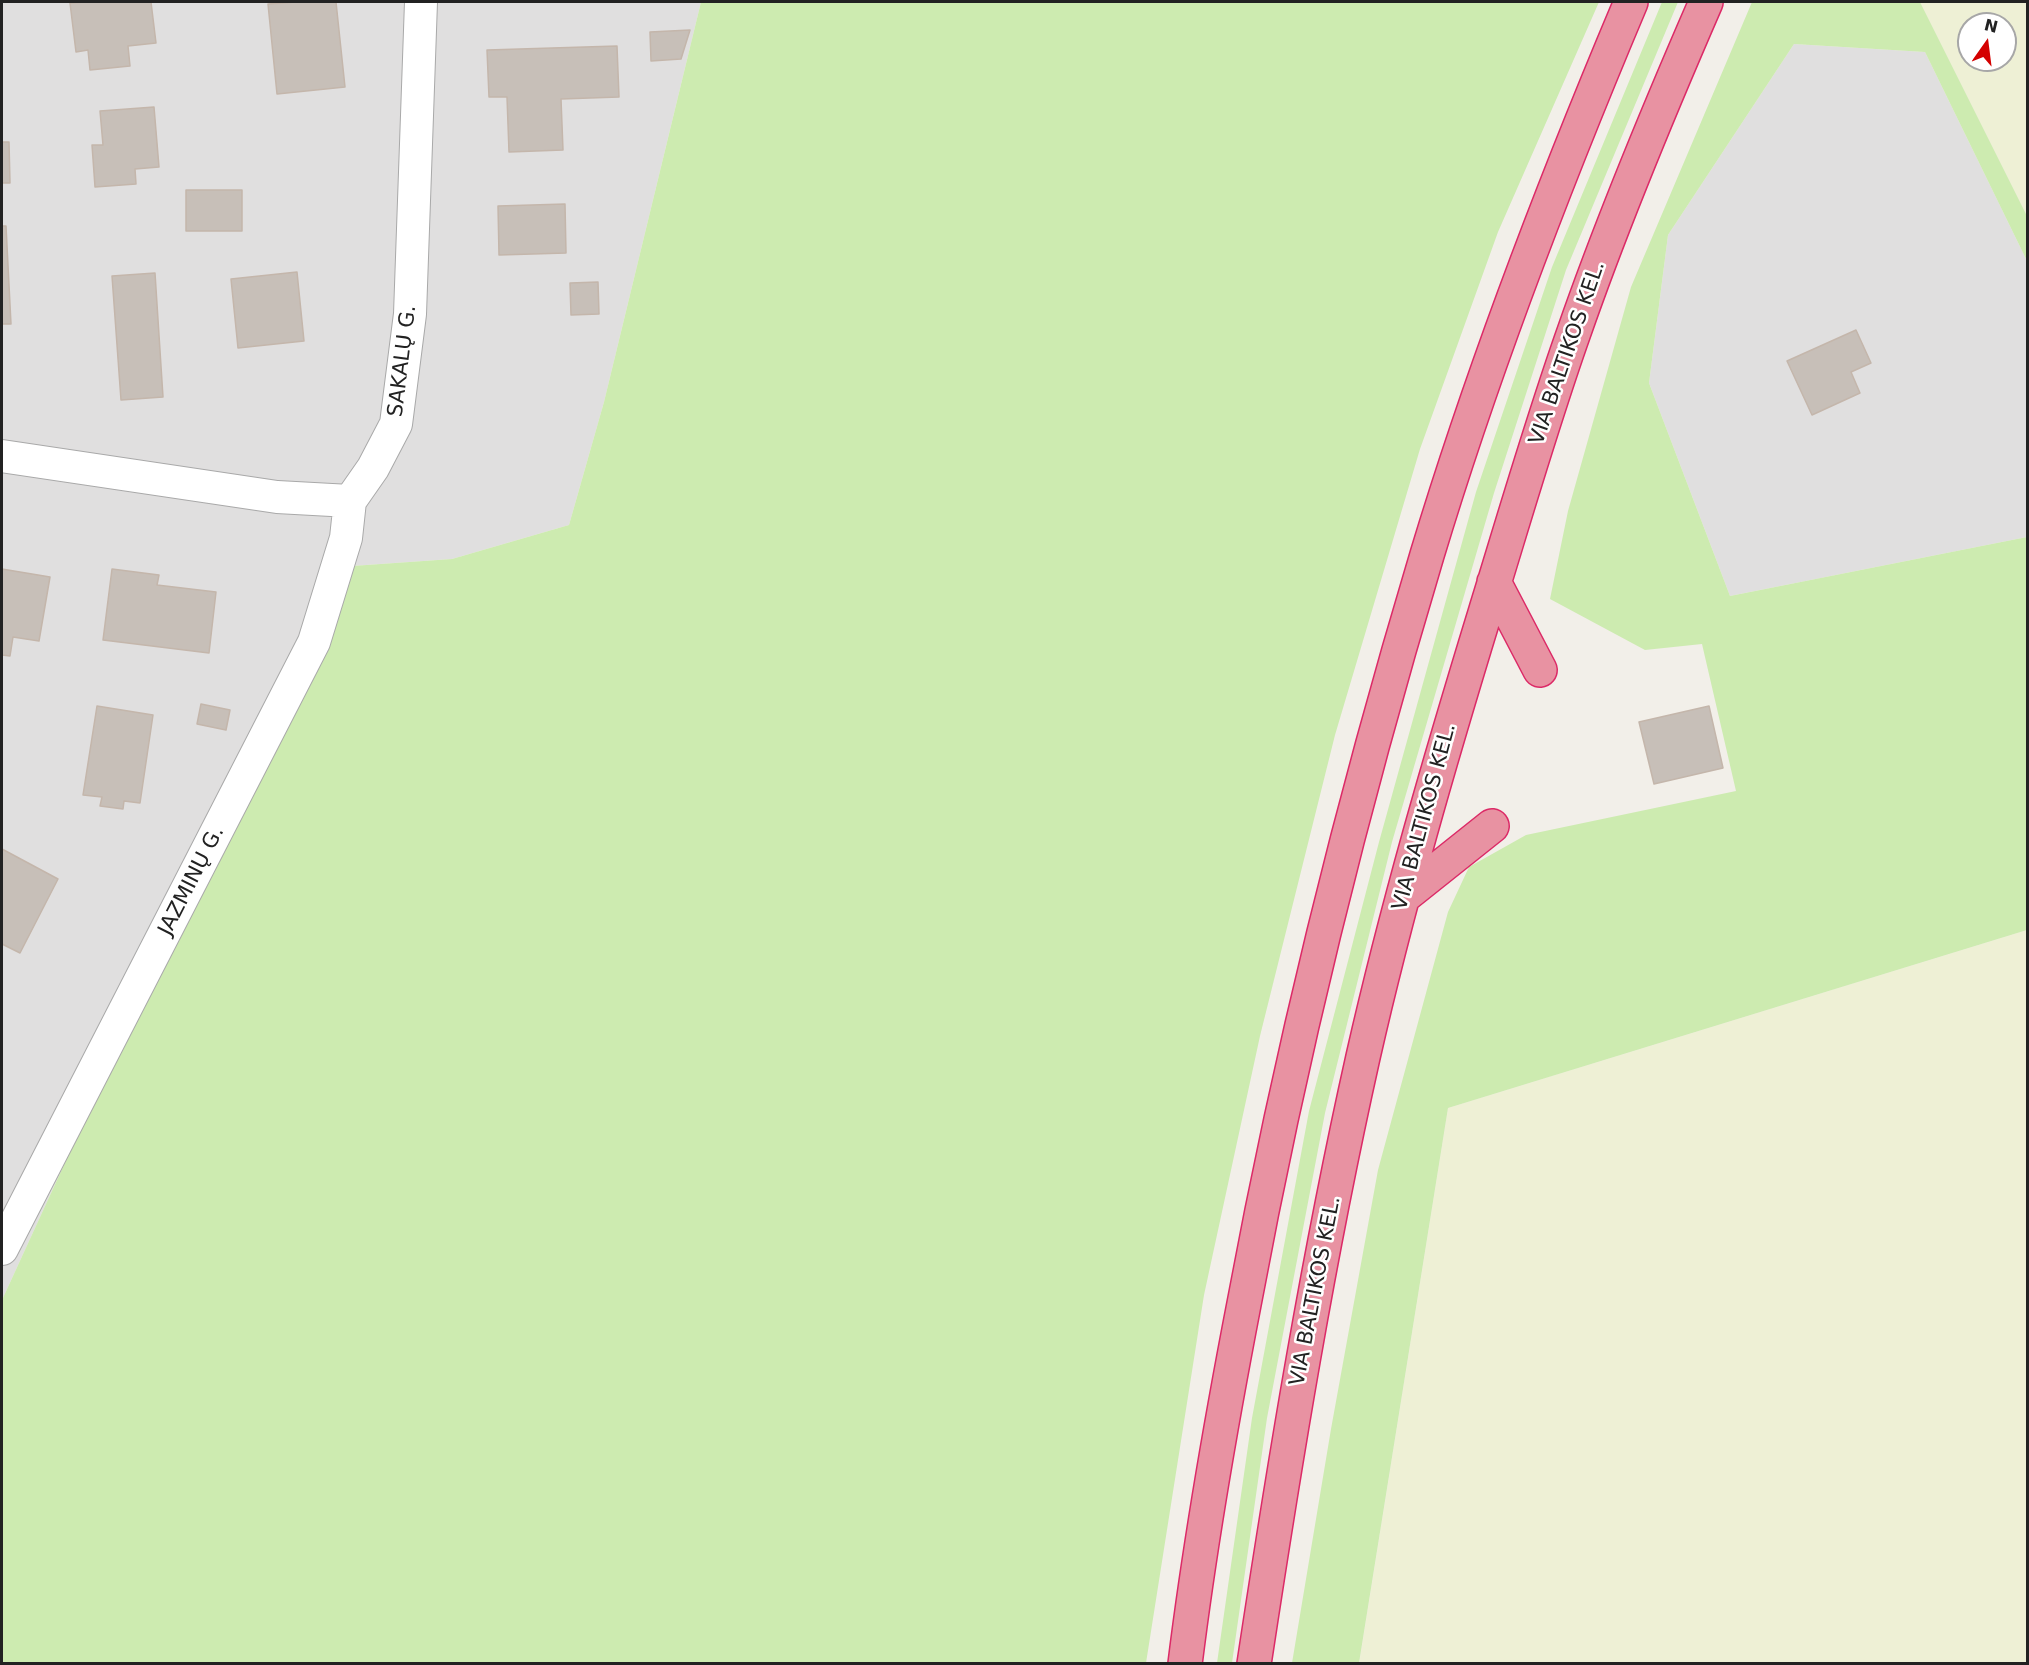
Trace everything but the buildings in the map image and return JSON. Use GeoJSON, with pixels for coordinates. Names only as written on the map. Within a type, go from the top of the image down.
{"type":"FeatureCollection","features":[{"type":"Feature","properties":{"kind":"highway"},"geometry":{"type":"LineString","coordinates":[[1185,1664],[1222,1417],[1266,1184],[1311,985],[1370,750],[1428,551],[1501,334],[1579,127],[1631,2]]}},
{"type":"Feature","properties":{"kind":"highway","name":"VIA BALTIKOS KEL."},"geometry":{"type":"LineString","coordinates":[[1254,1664],[1289,1436],[1332,1202],[1364,1054],[1444,746],[1546,412],[1579,316],[1616,217],[1706,2]]}},
{"type":"Feature","properties":{"kind":"highway"},"geometry":{"type":"LineString","coordinates":[[1494,582],[1540,670]]}},
{"type":"Feature","properties":{"kind":"highway"},"geometry":{"type":"LineString","coordinates":[[1403,897],[1492,826]]}},
{"type":"Feature","properties":{"kind":"street","name":"SAKALŲ G."},"geometry":{"type":"LineString","coordinates":[[350,501],[373,468],[396,424],[410,314],[421,2]]}},
{"type":"Feature","properties":{"kind":"street"},"geometry":{"type":"LineString","coordinates":[[2,456],[277,497],[350,501]]}},
{"type":"Feature","properties":{"kind":"street","name":"JAZMINŲ G."},"geometry":{"type":"LineString","coordinates":[[2,1249],[314,642],[346,538],[350,501]]}},
{"type":"Feature","properties":{"kind":"shaded area"},"geometry":{"type":"Polygon","coordinates":[[[2,2],[701,2],[604,402],[569,525],[452,559],[338,567],[2,1300],[2,2]]]}},
{"type":"Feature","properties":{"kind":"shaded area"},"geometry":{"type":"Polygon","coordinates":[[[1794,44],[1925,52],[2027,261],[2027,537],[1730,596],[1649,383],[1668,235],[1794,44]]]}},
{"type":"Feature","properties":{"kind":"green space"},"geometry":{"type":"Polygon","coordinates":[[[701,2],[1599,2],[1498,232],[1420,449],[1335,735],[1260,1036],[1204,1295],[1146,1663],[2,1664],[2,1300],[338,567],[452,559],[569,525],[604,402],[701,2]]]}},
{"type":"Feature","properties":{"kind":"green space"},"geometry":{"type":"Polygon","coordinates":[[[1662,2],[1678,2],[1566,270],[1494,493],[1392,842],[1325,1113],[1267,1418],[1232,1663],[1217,1663],[1252,1418],[1309,1111],[1379,842],[1476,492],[1552,267],[1662,2]]]}},
{"type":"Feature","properties":{"kind":"green space"},"geometry":{"type":"Polygon","coordinates":[[[1752,2],[1920,2],[2027,216],[2027,261],[1925,52],[1794,44],[1668,235],[1649,383],[1730,596],[2027,537],[2027,930],[1448,1108],[1359,1663],[1292,1663],[1378,1170],[1448,912],[1469,867],[1526,835],[1736,791],[1702,644],[1645,650],[1550,599],[1568,511],[1631,287],[1752,2]]]}},
{"type":"Feature","properties":{"kind":"green space"},"geometry":{"type":"Polygon","coordinates":[[[1920,2],[2027,2],[2027,216],[1920,2]]]}},
{"type":"Feature","properties":{"kind":"green space"},"geometry":{"type":"Polygon","coordinates":[[[2027,930],[2027,1663],[1359,1664],[1448,1108],[2027,930]]]}}]}
